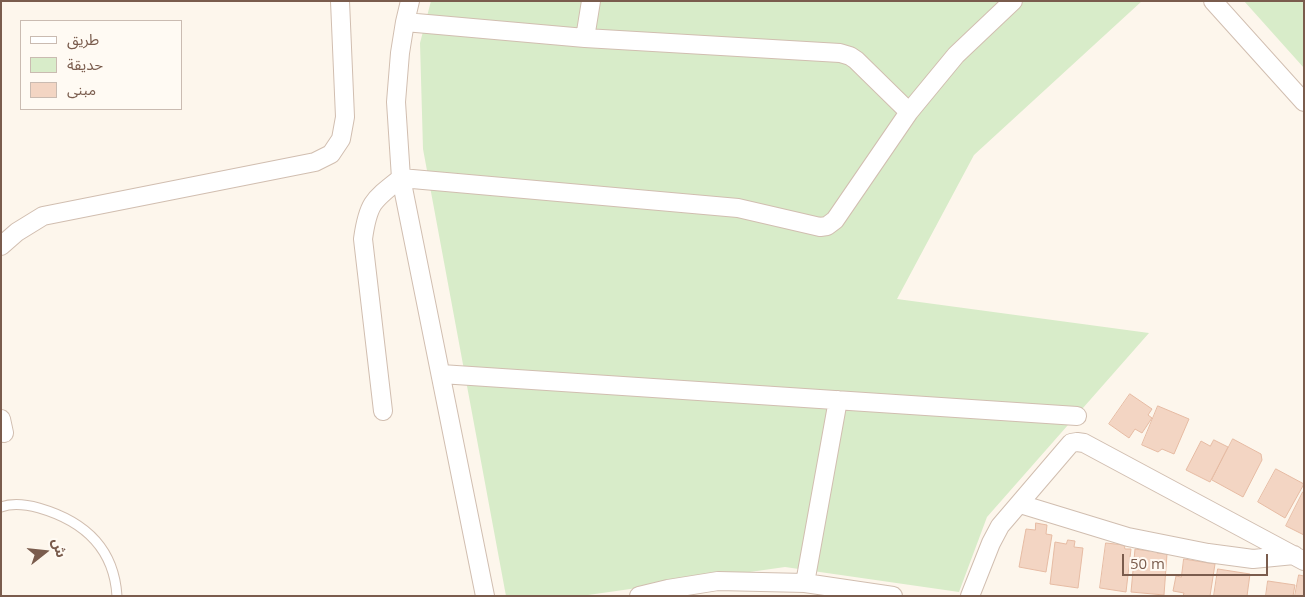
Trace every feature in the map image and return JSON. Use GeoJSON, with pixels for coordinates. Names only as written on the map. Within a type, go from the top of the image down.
{"type":"FeatureCollection","features":[{"type":"Feature","properties":{"kind":"street"},"geometry":{"type":"LineString","coordinates":[[1,246],[17,232],[43,216],[315,162],[331,154],[341,139],[345,117],[340,1]]}},
{"type":"Feature","properties":{"kind":"street"},"geometry":{"type":"LineString","coordinates":[[410,1],[405,22],[396,102],[401,178],[486,596]]}},
{"type":"Feature","properties":{"kind":"street"},"geometry":{"type":"LineString","coordinates":[[585,38],[591,1]]}},
{"type":"Feature","properties":{"kind":"street"},"geometry":{"type":"LineString","coordinates":[[383,411],[362,239],[366,216],[377,197],[401,178],[738,208],[820,227],[827,226],[835,220],[909,112],[956,56],[1013,1]]}},
{"type":"Feature","properties":{"kind":"street"},"geometry":{"type":"LineString","coordinates":[[1213,1],[1304,102]]}},
{"type":"Feature","properties":{"kind":"street"},"geometry":{"type":"LineString","coordinates":[[405,22],[585,38],[846,54],[856,60],[909,112]]}},
{"type":"Feature","properties":{"kind":"street"},"geometry":{"type":"LineString","coordinates":[[441,374],[1077,416]]}},
{"type":"Feature","properties":{"kind":"street"},"geometry":{"type":"LineString","coordinates":[[805,583],[838,400]]}},
{"type":"Feature","properties":{"kind":"street"},"geometry":{"type":"LineString","coordinates":[[970,596],[1000,526],[1071,443],[1077,442],[1084,443],[1299,558]]}},
{"type":"Feature","properties":{"kind":"street"},"geometry":{"type":"LineString","coordinates":[[1020,504],[1128,537],[1199,551],[1252,559],[1299,558]]}},
{"type":"Feature","properties":{"kind":"street"},"geometry":{"type":"LineString","coordinates":[[639,596],[718,581],[805,583],[893,596]]}},
{"type":"Feature","properties":{"kind":"lane"},"geometry":{"type":"LineString","coordinates":[[1,507],[7,505],[33,507],[58,514],[94,537],[108,557],[116,582],[117,596]]}},
{"type":"Feature","properties":{"kind":"green space"},"geometry":{"type":"Polygon","coordinates":[[[431,1],[1142,1],[974,155],[897,299],[1149,333],[987,517],[959,592],[785,567],[581,596],[506,596],[423,149],[420,43],[431,1]]]}},
{"type":"Feature","properties":{"kind":"green space"},"geometry":{"type":"Polygon","coordinates":[[[1244,1],[1304,1],[1304,68],[1244,1]]]}},
{"type":"Feature","properties":{"kind":"building"},"geometry":{"type":"Polygon","coordinates":[[[1130,394],[1152,409],[1148,415],[1152,418],[1142,433],[1135,429],[1129,438],[1109,424],[1130,394]]]}},
{"type":"Feature","properties":{"kind":"building"},"geometry":{"type":"Polygon","coordinates":[[[1158,406],[1189,419],[1174,454],[1162,449],[1158,452],[1142,445],[1158,406]]]}},
{"type":"Feature","properties":{"kind":"building"},"geometry":{"type":"Polygon","coordinates":[[[1233,439],[1261,454],[1262,460],[1243,497],[1212,480],[1233,439]]]}},
{"type":"Feature","properties":{"kind":"building"},"geometry":{"type":"Polygon","coordinates":[[[1214,440],[1228,447],[1210,482],[1186,470],[1201,441],[1210,446],[1214,440]]]}},
{"type":"Feature","properties":{"kind":"building"},"geometry":{"type":"Polygon","coordinates":[[[1276,469],[1304,484],[1285,518],[1258,502],[1276,469]]]}},
{"type":"Feature","properties":{"kind":"building"},"geometry":{"type":"Polygon","coordinates":[[[1304,492],[1304,535],[1286,526],[1304,492]]]}},
{"type":"Feature","properties":{"kind":"building"},"geometry":{"type":"Polygon","coordinates":[[[1036,523],[1047,525],[1046,534],[1052,535],[1046,572],[1019,567],[1026,529],[1035,530],[1036,523]]]}},
{"type":"Feature","properties":{"kind":"building"},"geometry":{"type":"Polygon","coordinates":[[[1068,540],[1075,541],[1074,547],[1083,548],[1078,588],[1050,584],[1055,542],[1066,544],[1068,540]]]}},
{"type":"Feature","properties":{"kind":"building"},"geometry":{"type":"Polygon","coordinates":[[[1106,543],[1124,545],[1125,549],[1131,549],[1126,592],[1100,588],[1106,543]]]}},
{"type":"Feature","properties":{"kind":"building"},"geometry":{"type":"Polygon","coordinates":[[[1149,543],[1158,544],[1157,553],[1167,554],[1164,595],[1131,592],[1135,549],[1149,551],[1149,543]]]}},
{"type":"Feature","properties":{"kind":"building"},"geometry":{"type":"Polygon","coordinates":[[[1184,559],[1215,564],[1210,596],[1183,596],[1184,593],[1173,591],[1176,576],[1181,577],[1184,559]]]}},
{"type":"Feature","properties":{"kind":"building"},"geometry":{"type":"Polygon","coordinates":[[[1218,569],[1250,574],[1247,596],[1214,596],[1218,569]]]}},
{"type":"Feature","properties":{"kind":"building"},"geometry":{"type":"Polygon","coordinates":[[[1299,575],[1304,576],[1304,596],[1295,596],[1299,575]]]}},
{"type":"Feature","properties":{"kind":"building"},"geometry":{"type":"Polygon","coordinates":[[[1268,581],[1295,585],[1293,596],[1266,596],[1268,581]]]}}]}
